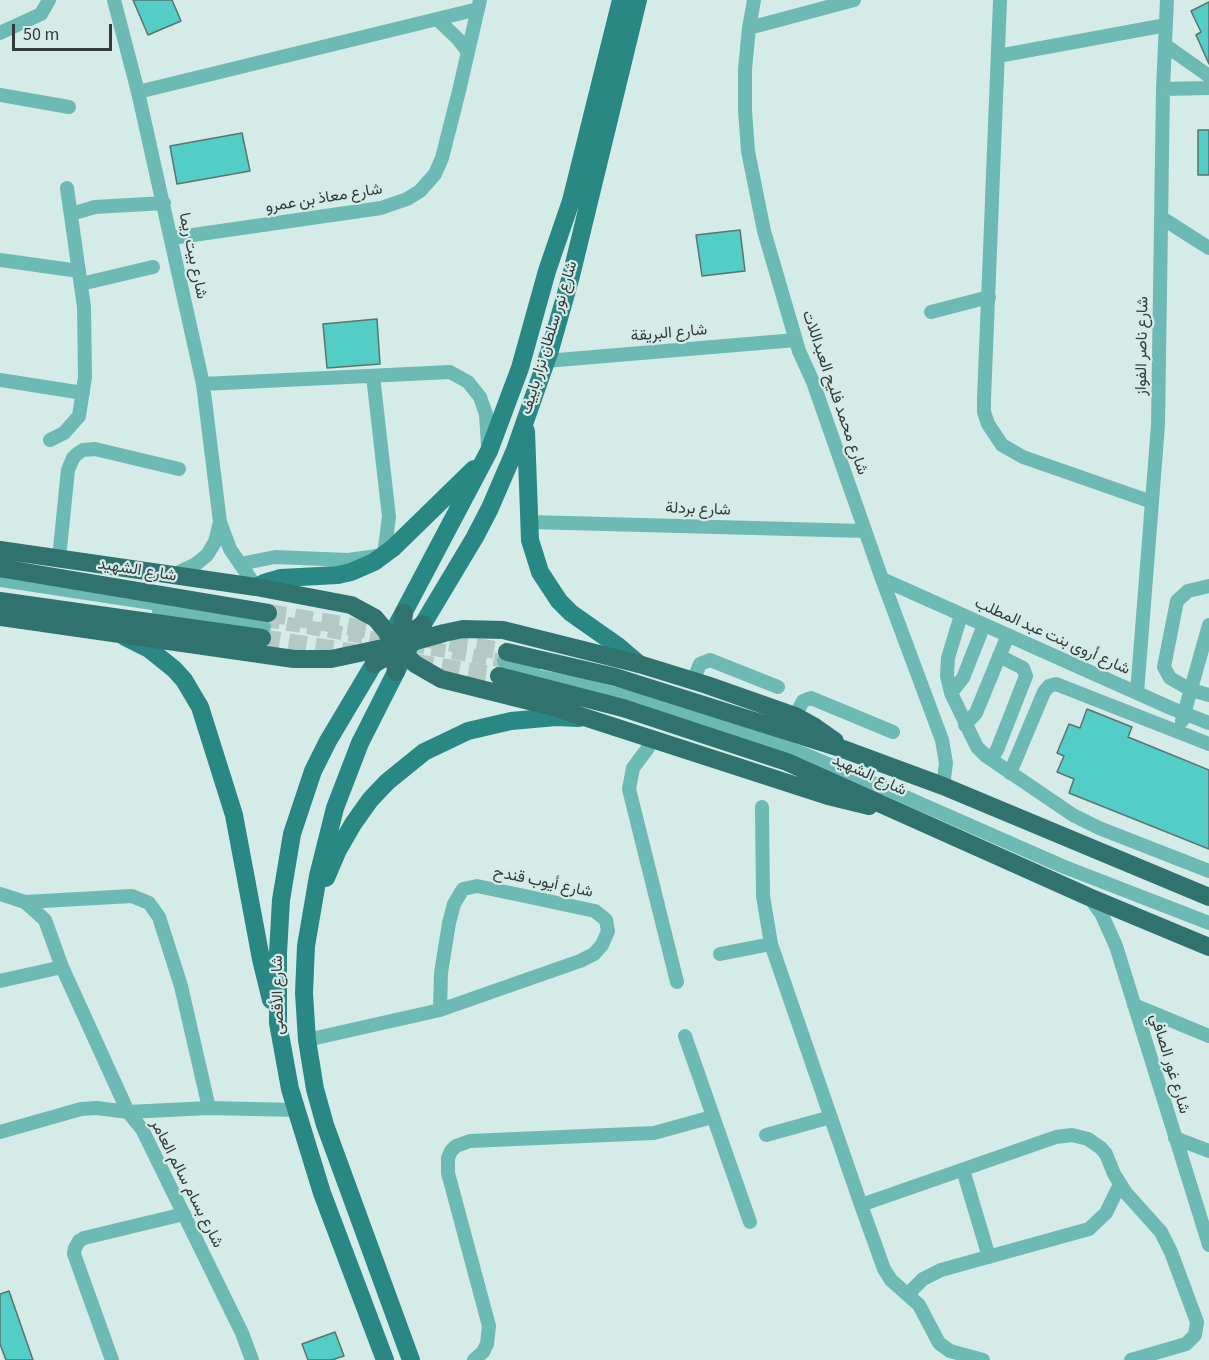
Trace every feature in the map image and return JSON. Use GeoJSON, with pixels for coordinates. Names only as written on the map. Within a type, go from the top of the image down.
{"type":"FeatureCollection","features":[{"type":"Feature","properties":{"kind":"highway"},"geometry":{"type":"LineString","coordinates":[[0,550],[256,587],[351,605],[375,618],[395,648],[421,669],[441,679],[520,698],[828,796],[901,812]]}},
{"type":"Feature","properties":{"kind":"highway","name":"شارع الشهيد"},"geometry":{"type":"LineString","coordinates":[[0,568],[265,625]]}},
{"type":"Feature","properties":{"kind":"highway"},"geometry":{"type":"LineString","coordinates":[[0,601],[265,625]]}},
{"type":"Feature","properties":{"kind":"highway"},"geometry":{"type":"LineString","coordinates":[[0,617],[294,659],[337,658],[395,648],[464,629],[503,630],[639,664],[795,716],[825,733],[843,749]]}},
{"type":"Feature","properties":{"kind":"highway","name":"شارع الشهيد"},"geometry":{"type":"LineString","coordinates":[[503,665],[577,667],[643,685],[843,749],[943,786],[1209,897]]}},
{"type":"Feature","properties":{"kind":"highway","name":"شارع الشهيد"},"geometry":{"type":"LineString","coordinates":[[503,665],[816,773],[1089,897],[1209,947]]}},
{"type":"Feature","properties":{"kind":"main road","name":"شارع نور سلطان نزار باييف"},"geometry":{"type":"LineString","coordinates":[[395,648],[404,613],[486,455],[520,368],[547,271],[571,201],[621,0]]}},
{"type":"Feature","properties":{"kind":"main road","name":"شارع نور سلطان نزار باييف"},"geometry":{"type":"LineString","coordinates":[[395,648],[423,624],[490,508],[511,460],[546,361],[571,276],[638,0]]}},
{"type":"Feature","properties":{"kind":"main road"},"geometry":{"type":"LineString","coordinates":[[526,420],[530,540],[540,572],[558,601],[639,664]]}},
{"type":"Feature","properties":{"kind":"main road"},"geometry":{"type":"LineString","coordinates":[[256,587],[281,578],[338,575],[364,567],[384,555],[486,455]]}},
{"type":"Feature","properties":{"kind":"main road"},"geometry":{"type":"LineString","coordinates":[[121,635],[149,649],[168,663],[184,680],[200,707],[234,815],[261,959],[278,1023]]}},
{"type":"Feature","properties":{"kind":"main road","name":"شارع الأقصى"},"geometry":{"type":"LineString","coordinates":[[395,648],[396,672],[360,743],[343,786],[326,842],[306,946],[304,993],[307,1040],[315,1089],[325,1125],[411,1360]]}},
{"type":"Feature","properties":{"kind":"main road","name":"شارع الأقصى"},"geometry":{"type":"LineString","coordinates":[[385,1360],[322,1193],[297,1110],[284,1060],[278,1023],[278,953],[281,900],[292,834],[313,771],[328,741],[395,648]]}},
{"type":"Feature","properties":{"kind":"main road"},"geometry":{"type":"LineString","coordinates":[[312,910],[352,824],[387,782],[424,752],[468,731],[511,721],[556,717],[585,718]]}},
{"type":"Feature","properties":{"kind":"street"},"geometry":{"type":"LineString","coordinates":[[0,33],[35,18],[46,9],[50,0]]}},
{"type":"Feature","properties":{"kind":"street","name":"شارع بيت ريما"},"geometry":{"type":"LineString","coordinates":[[114,0],[164,203],[203,384],[220,522],[226,540],[256,587]]}},
{"type":"Feature","properties":{"kind":"street","name":"شارع محمد فليح العبداللات"},"geometry":{"type":"LineString","coordinates":[[754,0],[749,28],[745,100],[748,151],[764,231],[796,340],[942,740],[946,763],[943,786]]}},
{"type":"Feature","properties":{"kind":"street"},"geometry":{"type":"LineString","coordinates":[[749,28],[854,0]]}},
{"type":"Feature","properties":{"kind":"street"},"geometry":{"type":"LineString","coordinates":[[1000,0],[984,412],[994,435],[1002,445],[1023,458],[1152,502]]}},
{"type":"Feature","properties":{"kind":"street","name":"شارع ناصر الفواز"},"geometry":{"type":"LineString","coordinates":[[1137,693],[1158,425],[1163,89],[1167,0]]}},
{"type":"Feature","properties":{"kind":"street"},"geometry":{"type":"LineString","coordinates":[[138,92],[437,19],[479,4]]}},
{"type":"Feature","properties":{"kind":"street","name":"شارع معاذ بن عمرو"},"geometry":{"type":"LineString","coordinates":[[171,238],[381,208],[407,200],[420,191],[435,174],[445,147],[479,4]]}},
{"type":"Feature","properties":{"kind":"street"},"geometry":{"type":"LineString","coordinates":[[437,19],[468,52]]}},
{"type":"Feature","properties":{"kind":"street"},"geometry":{"type":"LineString","coordinates":[[998,56],[1166,26]]}},
{"type":"Feature","properties":{"kind":"street"},"geometry":{"type":"LineString","coordinates":[[1165,45],[1209,76]]}},
{"type":"Feature","properties":{"kind":"street"},"geometry":{"type":"LineString","coordinates":[[1163,89],[1209,88]]}},
{"type":"Feature","properties":{"kind":"street"},"geometry":{"type":"LineString","coordinates":[[0,95],[69,107]]}},
{"type":"Feature","properties":{"kind":"street"},"geometry":{"type":"LineString","coordinates":[[50,440],[64,434],[75,422],[81,409],[83,393],[85,331],[67,188]]}},
{"type":"Feature","properties":{"kind":"street"},"geometry":{"type":"LineString","coordinates":[[71,214],[95,207],[164,203]]}},
{"type":"Feature","properties":{"kind":"street"},"geometry":{"type":"LineString","coordinates":[[1162,218],[1209,248]]}},
{"type":"Feature","properties":{"kind":"street"},"geometry":{"type":"LineString","coordinates":[[0,260],[80,278],[153,267]]}},
{"type":"Feature","properties":{"kind":"street"},"geometry":{"type":"LineString","coordinates":[[931,312],[989,297]]}},
{"type":"Feature","properties":{"kind":"street","name":"شارع البريقة"},"geometry":{"type":"LineString","coordinates":[[546,361],[796,340]]}},
{"type":"Feature","properties":{"kind":"street"},"geometry":{"type":"LineString","coordinates":[[203,384],[450,372],[459,376],[475,390],[484,406],[487,424],[486,455]]}},
{"type":"Feature","properties":{"kind":"street"},"geometry":{"type":"LineString","coordinates":[[240,564],[275,557],[348,560],[384,555],[388,517],[373,376]]}},
{"type":"Feature","properties":{"kind":"street"},"geometry":{"type":"LineString","coordinates":[[0,380],[83,393]]}},
{"type":"Feature","properties":{"kind":"street"},"geometry":{"type":"LineString","coordinates":[[58,558],[68,470],[77,454],[83,450],[95,449],[178,469]]}},
{"type":"Feature","properties":{"kind":"street","name":"شارع بيت ريما"},"geometry":{"type":"LineString","coordinates":[[171,576],[196,564],[207,555],[215,542],[220,522]]}},
{"type":"Feature","properties":{"kind":"street","name":"شارع بردلة"},"geometry":{"type":"LineString","coordinates":[[530,522],[865,531]]}},
{"type":"Feature","properties":{"kind":"street","name":"شارع أروى بنت عبد المطلب"},"geometry":{"type":"LineString","coordinates":[[882,579],[1209,723]]}},
{"type":"Feature","properties":{"kind":"street"},"geometry":{"type":"LineString","coordinates":[[0,580],[265,625]]}},
{"type":"Feature","properties":{"kind":"street"},"geometry":{"type":"LineString","coordinates":[[0,586],[265,625]]}},
{"type":"Feature","properties":{"kind":"street"},"geometry":{"type":"LineString","coordinates":[[1209,586],[1188,591],[1177,601],[1164,663],[1165,671],[1170,678],[1191,690],[1209,695]]}},
{"type":"Feature","properties":{"kind":"street"},"geometry":{"type":"LineString","coordinates":[[961,615],[947,667],[951,693],[977,747],[1010,773],[1086,822],[1209,870]]}},
{"type":"Feature","properties":{"kind":"street"},"geometry":{"type":"LineString","coordinates":[[951,693],[963,678],[984,625]]}},
{"type":"Feature","properties":{"kind":"street"},"geometry":{"type":"LineString","coordinates":[[1179,732],[1209,625]]}},
{"type":"Feature","properties":{"kind":"street"},"geometry":{"type":"LineString","coordinates":[[965,725],[976,713],[1008,635]]}},
{"type":"Feature","properties":{"kind":"street"},"geometry":{"type":"LineString","coordinates":[[991,759],[997,750],[1026,676],[1023,668],[999,656]]}},
{"type":"Feature","properties":{"kind":"street"},"geometry":{"type":"LineString","coordinates":[[693,681],[700,664],[710,660],[778,687]]}},
{"type":"Feature","properties":{"kind":"street"},"geometry":{"type":"LineString","coordinates":[[503,665],[632,691],[762,732],[848,764],[1065,860],[1209,916]]}},
{"type":"Feature","properties":{"kind":"street"},"geometry":{"type":"LineString","coordinates":[[503,665],[631,698],[755,736],[843,770],[1062,866],[1209,923]]}},
{"type":"Feature","properties":{"kind":"street"},"geometry":{"type":"LineString","coordinates":[[1010,773],[1044,692],[1052,684],[1060,684],[1209,744]]}},
{"type":"Feature","properties":{"kind":"street"},"geometry":{"type":"LineString","coordinates":[[795,716],[803,701],[811,698],[893,732]]}},
{"type":"Feature","properties":{"kind":"street"},"geometry":{"type":"LineString","coordinates":[[650,738],[648,748],[633,768],[629,789],[677,982]]}},
{"type":"Feature","properties":{"kind":"street"},"geometry":{"type":"LineString","coordinates":[[762,807],[763,897],[771,944],[884,1269],[891,1280],[919,1305],[944,1348],[957,1354],[983,1360]]}},
{"type":"Feature","properties":{"kind":"street"},"geometry":{"type":"LineString","coordinates":[[1077,842],[1086,822]]}},
{"type":"Feature","properties":{"kind":"street","name":"شارع أيوب قندح"},"geometry":{"type":"LineString","coordinates":[[307,1040],[440,1010],[580,961],[594,954],[602,945],[608,931],[606,920],[595,911],[539,898],[477,886],[463,890],[454,904],[446,939],[441,973],[440,1010]]}},
{"type":"Feature","properties":{"kind":"street"},"geometry":{"type":"LineString","coordinates":[[0,894],[25,902],[132,896],[149,903],[159,917],[181,986],[209,1108]]}},
{"type":"Feature","properties":{"kind":"street","name":"شارع غور الصافي"},"geometry":{"type":"LineString","coordinates":[[1089,897],[1102,915],[1112,935],[1209,1245]]}},
{"type":"Feature","properties":{"kind":"street"},"geometry":{"type":"LineString","coordinates":[[25,902],[45,920],[62,967],[128,1112],[209,1108],[297,1110]]}},
{"type":"Feature","properties":{"kind":"street"},"geometry":{"type":"LineString","coordinates":[[720,954],[771,944]]}},
{"type":"Feature","properties":{"kind":"street"},"geometry":{"type":"LineString","coordinates":[[0,981],[62,967]]}},
{"type":"Feature","properties":{"kind":"street"},"geometry":{"type":"LineString","coordinates":[[1134,1005],[1209,1036]]}},
{"type":"Feature","properties":{"kind":"street"},"geometry":{"type":"LineString","coordinates":[[685,1035],[750,1222]]}},
{"type":"Feature","properties":{"kind":"street","name":"شارع بسام سالم العامر"},"geometry":{"type":"LineString","coordinates":[[0,1131],[81,1109],[97,1108],[128,1112],[142,1129],[242,1333],[252,1360]]}},
{"type":"Feature","properties":{"kind":"street"},"geometry":{"type":"LineString","coordinates":[[474,1360],[483,1352],[487,1344],[489,1326],[448,1173],[447,1158],[456,1146],[470,1141],[643,1135],[677,1128],[712,1117]]}},
{"type":"Feature","properties":{"kind":"street"},"geometry":{"type":"LineString","coordinates":[[766,1135],[831,1117]]}},
{"type":"Feature","properties":{"kind":"street"},"geometry":{"type":"LineString","coordinates":[[861,1205],[1056,1137],[1072,1135],[1088,1139],[1106,1154],[1120,1184],[1154,1222],[1166,1242],[1197,1322],[1195,1335],[1186,1344],[1131,1360]]}},
{"type":"Feature","properties":{"kind":"street"},"geometry":{"type":"LineString","coordinates":[[1175,1138],[1209,1151]]}},
{"type":"Feature","properties":{"kind":"street"},"geometry":{"type":"LineString","coordinates":[[963,1170],[989,1257]]}},
{"type":"Feature","properties":{"kind":"street"},"geometry":{"type":"LineString","coordinates":[[908,1294],[922,1279],[932,1274],[1089,1229],[1106,1213],[1120,1184]]}},
{"type":"Feature","properties":{"kind":"street"},"geometry":{"type":"LineString","coordinates":[[112,1360],[74,1254],[75,1248],[84,1238],[184,1214]]}},
{"type":"Feature","properties":{"kind":"building"},"geometry":{"type":"Polygon","coordinates":[[[133,0],[172,0],[181,21],[148,35],[133,0]]]}},
{"type":"Feature","properties":{"kind":"building"},"geometry":{"type":"Polygon","coordinates":[[[1209,2],[1209,64],[1196,35],[1201,32],[1191,11],[1209,2]]]}},
{"type":"Feature","properties":{"kind":"building"},"geometry":{"type":"Polygon","coordinates":[[[1198,130],[1209,130],[1209,175],[1198,175],[1198,130]]]}},
{"type":"Feature","properties":{"kind":"building"},"geometry":{"type":"Polygon","coordinates":[[[242,133],[250,171],[177,184],[170,146],[242,133]]]}},
{"type":"Feature","properties":{"kind":"building"},"geometry":{"type":"Polygon","coordinates":[[[740,230],[745,271],[702,276],[696,235],[740,230]]]}},
{"type":"Feature","properties":{"kind":"building"},"geometry":{"type":"Polygon","coordinates":[[[377,319],[380,364],[327,368],[323,324],[377,319]]]}},
{"type":"Feature","properties":{"kind":"building"},"geometry":{"type":"Polygon","coordinates":[[[1087,709],[1132,727],[1128,737],[1209,770],[1209,849],[1069,793],[1074,779],[1057,772],[1064,756],[1057,753],[1069,724],[1080,728],[1087,709]]]}},
{"type":"Feature","properties":{"kind":"building"},"geometry":{"type":"Polygon","coordinates":[[[9,1291],[33,1360],[6,1360],[0,1344],[0,1294],[9,1291]]]}},
{"type":"Feature","properties":{"kind":"building"},"geometry":{"type":"Polygon","coordinates":[[[335,1332],[344,1356],[332,1360],[308,1360],[302,1344],[335,1332]]]}},
{"type":"Feature","properties":{"kind":"tunnel"},"geometry":{"type":"LineString","coordinates":[[268,613],[396,634]]}},
{"type":"Feature","properties":{"kind":"tunnel"},"geometry":{"type":"LineString","coordinates":[[266,620],[504,661]]}},
{"type":"Feature","properties":{"kind":"tunnel"},"geometry":{"type":"LineString","coordinates":[[262,638],[355,653]]}},
{"type":"Feature","properties":{"kind":"tunnel"},"geometry":{"type":"LineString","coordinates":[[423,638],[507,652]]}},
{"type":"Feature","properties":{"kind":"tunnel"},"geometry":{"type":"LineString","coordinates":[[415,663],[499,676]]}}]}
